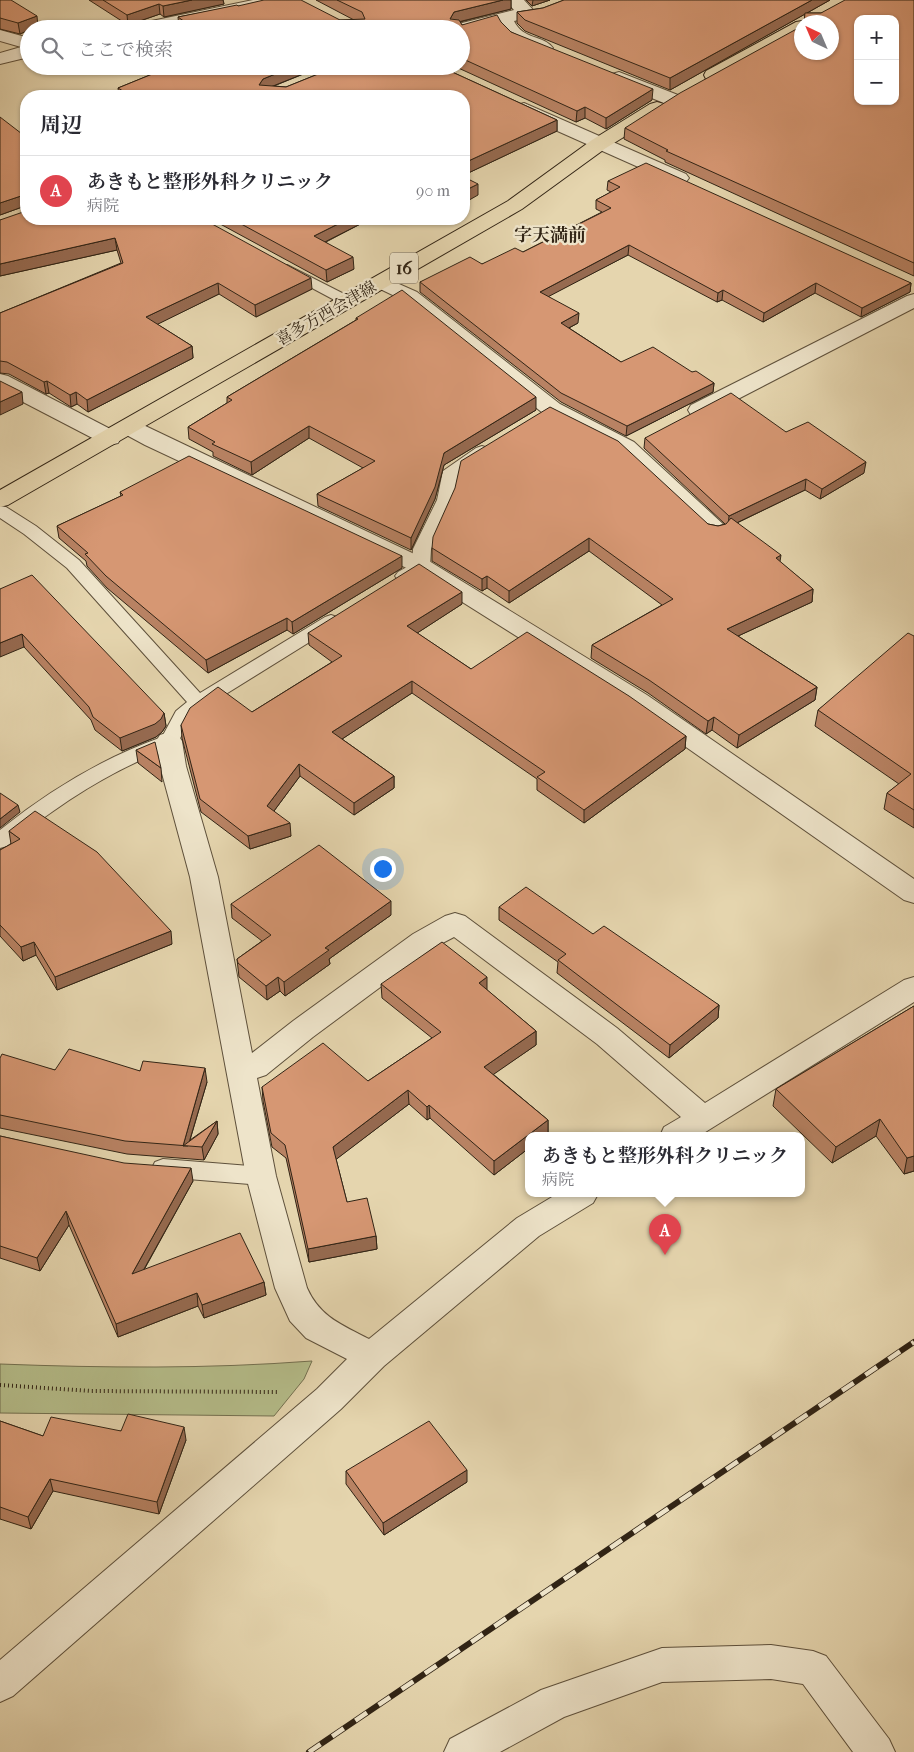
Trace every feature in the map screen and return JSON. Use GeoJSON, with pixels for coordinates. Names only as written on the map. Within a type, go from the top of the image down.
{"type":"FeatureCollection","features":[{"type":"Feature","properties":{"kind":"main road","name":"喜多方西会津線"},"geometry":{"type":"LineString","coordinates":[[0,500],[515,205],[599,144],[686,91],[794,30]]}},
{"type":"Feature","properties":{"kind":"street"},"geometry":{"type":"LineString","coordinates":[[181,20],[279,0]]}},
{"type":"Feature","properties":{"kind":"street"},"geometry":{"type":"LineString","coordinates":[[514,0],[527,13]]}},
{"type":"Feature","properties":{"kind":"street"},"geometry":{"type":"LineString","coordinates":[[470,26],[504,16],[545,9]]}},
{"type":"Feature","properties":{"kind":"street"},"geometry":{"type":"LineString","coordinates":[[504,16],[508,28],[518,37],[561,54]]}},
{"type":"Feature","properties":{"kind":"street"},"geometry":{"type":"LineString","coordinates":[[0,35],[20,41]]}},
{"type":"Feature","properties":{"kind":"street"},"geometry":{"type":"LineString","coordinates":[[0,59],[20,53]]}},
{"type":"Feature","properties":{"kind":"street"},"geometry":{"type":"LineString","coordinates":[[604,72],[686,91]]}},
{"type":"Feature","properties":{"kind":"street"},"geometry":{"type":"LineString","coordinates":[[512,103],[599,144],[700,188]]}},
{"type":"Feature","properties":{"kind":"street"},"geometry":{"type":"LineString","coordinates":[[381,282],[410,296],[543,414],[635,443],[716,530]]}},
{"type":"Feature","properties":{"kind":"street"},"geometry":{"type":"LineString","coordinates":[[679,420],[911,290]]}},
{"type":"Feature","properties":{"kind":"street"},"geometry":{"type":"LineString","coordinates":[[0,381],[120,432],[421,566],[638,701],[914,893]]}},
{"type":"Feature","properties":{"kind":"street"},"geometry":{"type":"LineString","coordinates":[[169,741],[173,766],[204,877],[242,1068],[261,1176],[291,1288],[301,1311],[318,1328],[372,1356]]}},
{"type":"Feature","properties":{"kind":"street"},"geometry":{"type":"LineString","coordinates":[[242,1068],[256,1067],[303,1029],[423,941],[455,923],[608,1036],[702,1119]]}},
{"type":"Feature","properties":{"kind":"street"},"geometry":{"type":"LineString","coordinates":[[681,1132],[914,988]]}},
{"type":"Feature","properties":{"kind":"street"},"geometry":{"type":"LineString","coordinates":[[0,1684],[329,1399],[372,1356],[528,1228],[577,1197]]}},
{"type":"Feature","properties":{"kind":"street"},"geometry":{"type":"LineString","coordinates":[[462,1752],[554,1703],[662,1665],[771,1662],[812,1668],[876,1752]]}},
{"type":"Feature","properties":{"kind":"lane"},"geometry":{"type":"LineString","coordinates":[[278,264],[346,301]]}},
{"type":"Feature","properties":{"kind":"lane"},"geometry":{"type":"LineString","coordinates":[[388,586],[421,566],[422,549],[445,500],[451,471],[493,444]]}},
{"type":"Feature","properties":{"kind":"lane"},"geometry":{"type":"LineString","coordinates":[[0,511],[30,530],[73,564],[198,703]]}},
{"type":"Feature","properties":{"kind":"lane"},"geometry":{"type":"LineString","coordinates":[[0,841],[54,799],[142,750],[169,741],[183,715],[198,703],[347,611]]}},
{"type":"Feature","properties":{"kind":"lane"},"geometry":{"type":"LineString","coordinates":[[146,1167],[261,1176]]}},
{"type":"Feature","properties":{"kind":"path"},"geometry":{"type":"LineString","coordinates":[[0,1385],[91,1391],[285,1392]]}},
{"type":"Feature","properties":{"kind":"green space"},"geometry":{"type":"Polygon","coordinates":[[[312,1361],[304,1379],[274,1416],[0,1413],[0,1364],[156,1367],[312,1361]]]}},
{"type":"Feature","properties":{"kind":"building"},"geometry":{"type":"Polygon","coordinates":[[[0,0],[11,0],[37,16],[20,20],[18,23],[0,18],[0,0]]]}},
{"type":"Feature","properties":{"kind":"building"},"geometry":{"type":"Polygon","coordinates":[[[103,0],[192,0],[163,6],[159,4],[127,15],[103,0]]]}},
{"type":"Feature","properties":{"kind":"building"},"geometry":{"type":"Polygon","coordinates":[[[264,0],[301,0],[340,20],[182,20],[178,17],[264,0]]]}},
{"type":"Feature","properties":{"kind":"building"},"geometry":{"type":"Polygon","coordinates":[[[337,0],[503,0],[454,12],[450,19],[459,20],[340,20],[365,19],[362,12],[337,0]]]}},
{"type":"Feature","properties":{"kind":"building"},"geometry":{"type":"Polygon","coordinates":[[[564,0],[812,0],[670,78],[525,20],[517,12],[543,8],[564,0]]]}},
{"type":"Feature","properties":{"kind":"building"},"geometry":{"type":"Polygon","coordinates":[[[845,0],[914,0],[914,263],[666,151],[668,150],[625,128],[680,93],[794,30],[794,60],[839,60],[839,15],[805,15],[805,13],[821,13],[845,0]]]}},
{"type":"Feature","properties":{"kind":"building"},"geometry":{"type":"Polygon","coordinates":[[[497,15],[511,32],[653,89],[606,118],[585,107],[577,111],[470,62],[470,23],[497,15]]]}},
{"type":"Feature","properties":{"kind":"building"},"geometry":{"type":"Polygon","coordinates":[[[150,75],[273,75],[263,79],[259,85],[286,87],[316,75],[459,75],[557,120],[470,160],[470,90],[121,90],[118,88],[150,75]]]}},
{"type":"Feature","properties":{"kind":"building"},"geometry":{"type":"Polygon","coordinates":[[[0,117],[20,132],[20,196],[0,203],[0,117]]]}},
{"type":"Feature","properties":{"kind":"building"},"geometry":{"type":"Polygon","coordinates":[[[646,163],[911,283],[862,308],[816,283],[764,313],[723,290],[718,293],[629,245],[540,292],[579,313],[561,323],[621,362],[653,347],[692,372],[696,371],[714,383],[627,426],[561,393],[420,282],[470,257],[482,264],[515,248],[523,252],[611,208],[596,200],[620,187],[608,181],[646,163]]]}},
{"type":"Feature","properties":{"kind":"building"},"geometry":{"type":"Polygon","coordinates":[[[470,180],[478,184],[470,188],[470,180]]]}},
{"type":"Feature","properties":{"kind":"building"},"geometry":{"type":"Polygon","coordinates":[[[20,213],[20,225],[214,225],[311,278],[255,305],[218,283],[146,317],[192,346],[87,400],[76,392],[70,395],[47,381],[44,382],[7,362],[0,361],[0,313],[123,263],[115,238],[0,264],[0,220],[20,213]]]}},
{"type":"Feature","properties":{"kind":"building"},"geometry":{"type":"Polygon","coordinates":[[[243,225],[336,225],[314,236],[353,257],[326,270],[243,225]]]}},
{"type":"Feature","properties":{"kind":"building"},"geometry":{"type":"Polygon","coordinates":[[[402,290],[536,397],[444,453],[435,487],[411,538],[317,494],[375,461],[309,426],[251,462],[212,444],[215,442],[188,427],[232,400],[227,397],[358,319],[356,318],[402,290]]]}},
{"type":"Feature","properties":{"kind":"building"},"geometry":{"type":"Polygon","coordinates":[[[0,381],[22,392],[0,402],[0,381]]]}},
{"type":"Feature","properties":{"kind":"building"},"geometry":{"type":"Polygon","coordinates":[[[731,393],[786,432],[808,422],[866,462],[822,489],[806,479],[729,516],[645,438],[731,393]]]}},
{"type":"Feature","properties":{"kind":"building"},"geometry":{"type":"Polygon","coordinates":[[[550,407],[618,441],[708,524],[718,526],[726,524],[731,518],[781,555],[776,558],[813,589],[727,629],[817,687],[739,735],[714,717],[708,721],[649,680],[592,645],[673,599],[589,538],[509,591],[487,576],[482,579],[432,548],[433,537],[455,488],[461,461],[550,407]]]}},
{"type":"Feature","properties":{"kind":"building"},"geometry":{"type":"Polygon","coordinates":[[[189,456],[402,556],[292,622],[287,618],[206,660],[106,576],[85,554],[88,553],[57,526],[123,495],[120,492],[189,456]]]}},
{"type":"Feature","properties":{"kind":"building"},"geometry":{"type":"Polygon","coordinates":[[[419,564],[462,592],[407,626],[471,669],[527,632],[629,696],[686,736],[584,810],[537,777],[545,772],[412,681],[332,732],[394,776],[354,803],[299,764],[267,806],[290,823],[248,836],[200,799],[181,725],[190,708],[218,687],[252,712],[342,656],[308,633],[419,564]]]}},
{"type":"Feature","properties":{"kind":"building"},"geometry":{"type":"Polygon","coordinates":[[[32,575],[164,713],[161,719],[155,724],[120,738],[93,717],[89,707],[22,634],[0,643],[0,589],[32,575]]]}},
{"type":"Feature","properties":{"kind":"building"},"geometry":{"type":"Polygon","coordinates":[[[908,633],[914,636],[914,810],[887,793],[911,774],[818,710],[908,633]]]}},
{"type":"Feature","properties":{"kind":"building"},"geometry":{"type":"Polygon","coordinates":[[[155,742],[161,768],[136,750],[155,742]]]}},
{"type":"Feature","properties":{"kind":"building"},"geometry":{"type":"Polygon","coordinates":[[[0,793],[18,805],[0,819],[0,793]]]}},
{"type":"Feature","properties":{"kind":"building"},"geometry":{"type":"Polygon","coordinates":[[[35,811],[97,852],[171,931],[55,977],[34,942],[21,947],[0,925],[0,850],[20,839],[9,831],[35,811]]]}},
{"type":"Feature","properties":{"kind":"building"},"geometry":{"type":"Polygon","coordinates":[[[319,845],[391,901],[325,948],[329,950],[284,982],[278,977],[266,986],[238,963],[237,959],[271,935],[231,904],[319,845]]]}},
{"type":"Feature","properties":{"kind":"building"},"geometry":{"type":"Polygon","coordinates":[[[526,887],[593,934],[604,926],[719,1005],[670,1045],[558,960],[566,954],[499,907],[526,887]]]}},
{"type":"Feature","properties":{"kind":"building"},"geometry":{"type":"Polygon","coordinates":[[[442,942],[487,977],[479,983],[536,1031],[484,1067],[548,1120],[532,1132],[525,1132],[525,1137],[494,1161],[429,1105],[427,1107],[408,1090],[333,1147],[347,1202],[367,1198],[376,1236],[308,1249],[285,1145],[271,1133],[262,1087],[323,1043],[368,1081],[441,1032],[381,984],[442,942]]]}},
{"type":"Feature","properties":{"kind":"building"},"geometry":{"type":"Polygon","coordinates":[[[914,1006],[914,1156],[907,1158],[880,1119],[836,1147],[776,1089],[914,1006]]]}},
{"type":"Feature","properties":{"kind":"building"},"geometry":{"type":"Polygon","coordinates":[[[69,1049],[140,1071],[143,1061],[205,1068],[183,1146],[125,1141],[0,1115],[0,1058],[2,1054],[55,1070],[69,1049]]]}},
{"type":"Feature","properties":{"kind":"building"},"geometry":{"type":"Polygon","coordinates":[[[217,1121],[202,1147],[184,1146],[217,1121]]]}},
{"type":"Feature","properties":{"kind":"building"},"geometry":{"type":"Polygon","coordinates":[[[0,1136],[124,1163],[191,1168],[132,1274],[240,1233],[264,1282],[202,1305],[197,1293],[116,1324],[66,1211],[37,1258],[0,1246],[0,1136]]]}},
{"type":"Feature","properties":{"kind":"building"},"geometry":{"type":"Polygon","coordinates":[[[128,1414],[184,1427],[157,1502],[50,1479],[28,1517],[0,1507],[0,1421],[43,1436],[51,1417],[121,1431],[128,1414]]]}},
{"type":"Feature","properties":{"kind":"building"},"geometry":{"type":"Polygon","coordinates":[[[429,1421],[467,1470],[383,1523],[346,1471],[429,1421]]]}},
{"type":"Feature","properties":{"kind":"railway"},"geometry":{"type":"LineString","coordinates":[[309,1752],[914,1342]]}},
{"type":"Feature","properties":{"kind":"place","name":"あきもと整形外科クリニック"},"geometry":{"type":"Point","coordinates":[665,1255]}},
{"type":"Feature","properties":{"kind":"district","name":"字天満前"},"geometry":{"type":"Point","coordinates":[550,235]}}]}
